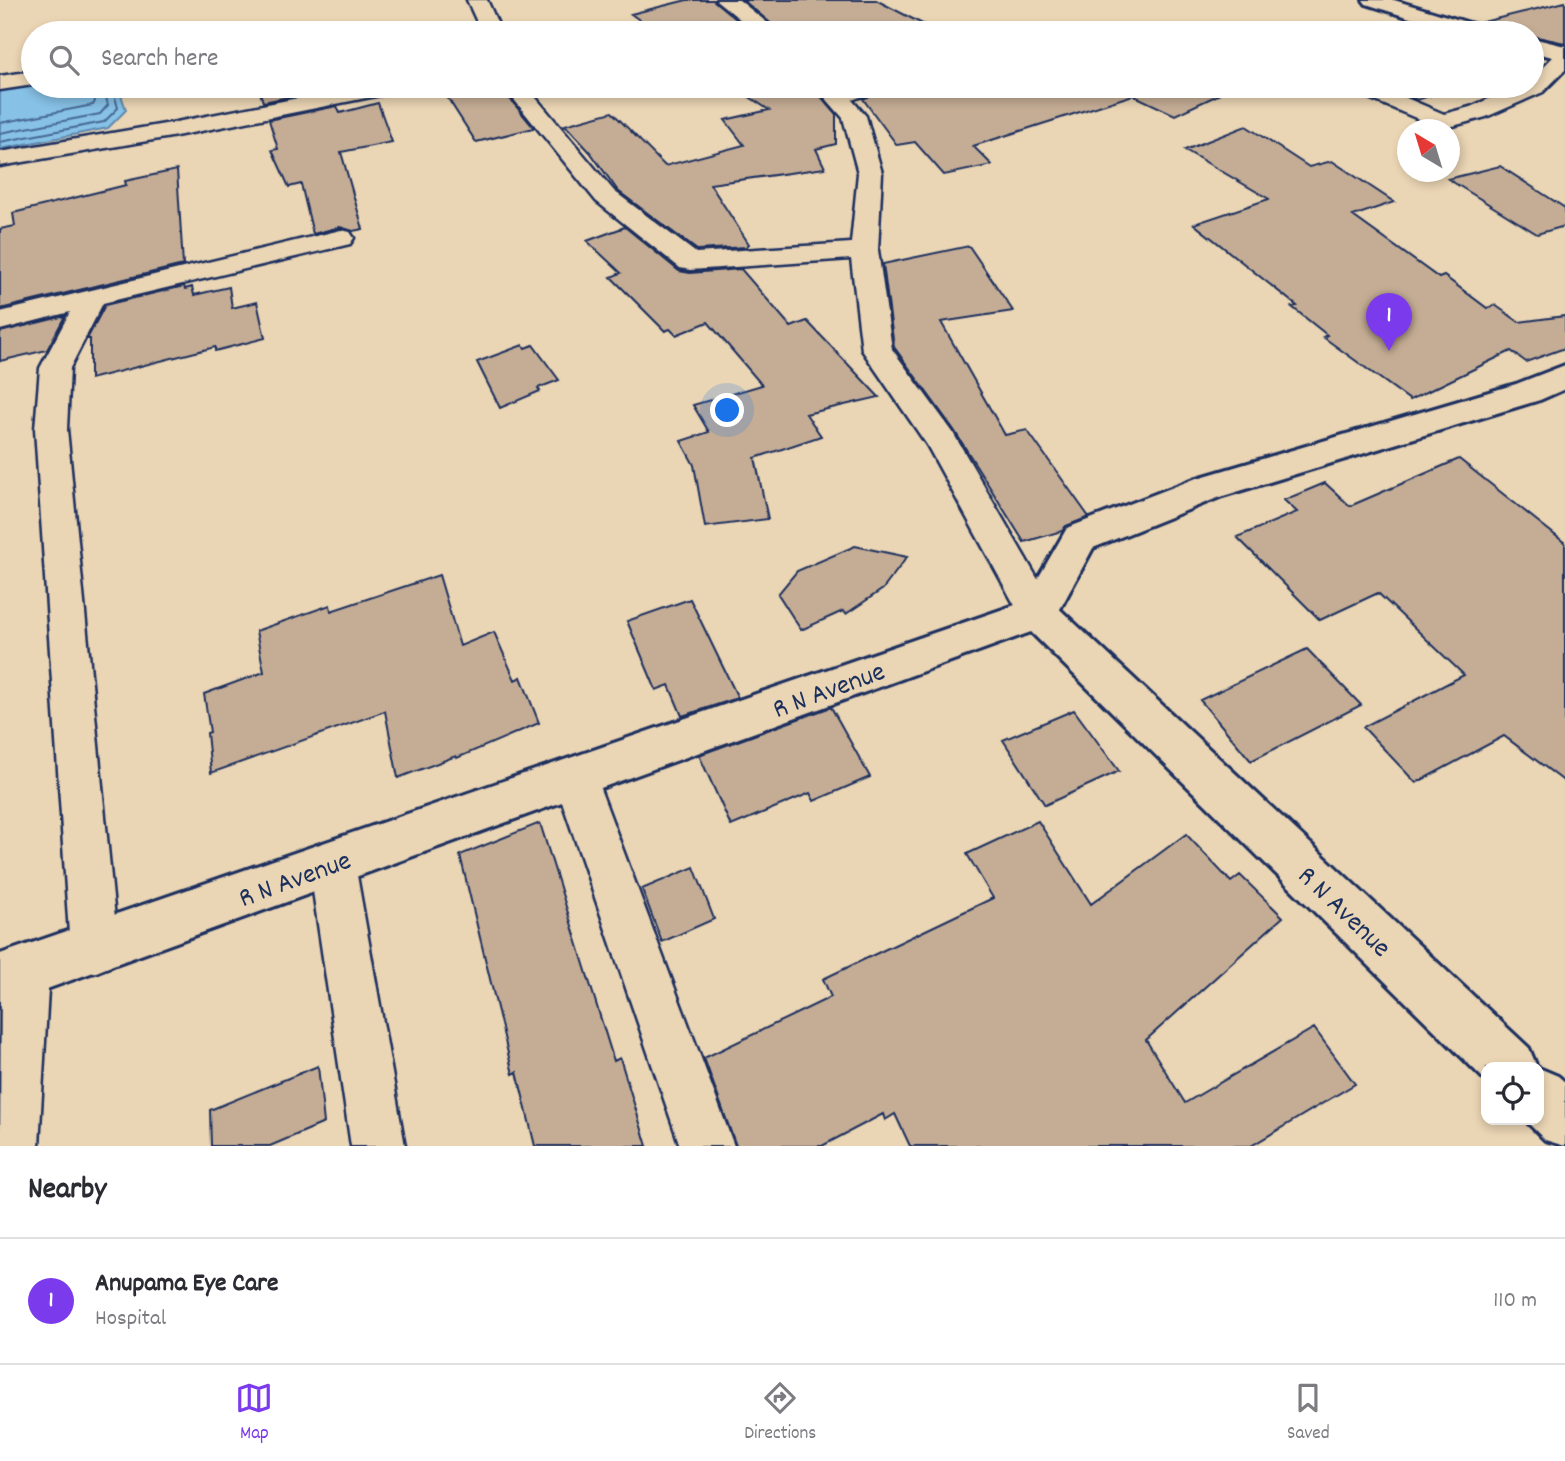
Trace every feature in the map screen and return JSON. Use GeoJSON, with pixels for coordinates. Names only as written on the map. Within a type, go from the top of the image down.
{"type":"FeatureCollection","features":[{"type":"Feature","properties":{"kind":"main road"},"geometry":{"type":"LineString","coordinates":[[1373,0],[1440,21]]}},
{"type":"Feature","properties":{"kind":"main road"},"geometry":{"type":"LineString","coordinates":[[1544,49],[1565,56]]}},
{"type":"Feature","properties":{"kind":"main road"},"geometry":{"type":"LineString","coordinates":[[1038,613],[1080,538],[1208,488],[1528,392],[1565,376]]}},
{"type":"Feature","properties":{"kind":"main road","name":"R N Avenue"},"geometry":{"type":"LineString","coordinates":[[13,976],[1038,613],[1505,1062]]}},
{"type":"Feature","properties":{"kind":"main road"},"geometry":{"type":"LineString","coordinates":[[1544,1100],[1565,1120]]}},
{"type":"Feature","properties":{"kind":"street"},"geometry":{"type":"LineString","coordinates":[[477,0],[487,21]]}},
{"type":"Feature","properties":{"kind":"street"},"geometry":{"type":"LineString","coordinates":[[743,4],[759,21]]}},
{"type":"Feature","properties":{"kind":"street"},"geometry":{"type":"LineString","coordinates":[[1544,78],[1565,56]]}},
{"type":"Feature","properties":{"kind":"street"},"geometry":{"type":"LineString","coordinates":[[0,83],[21,80]]}},
{"type":"Feature","properties":{"kind":"street"},"geometry":{"type":"LineString","coordinates":[[0,159],[171,130],[331,98]]}},
{"type":"Feature","properties":{"kind":"street"},"geometry":{"type":"LineString","coordinates":[[524,98],[606,196],[690,262],[864,250]]}},
{"type":"Feature","properties":{"kind":"street"},"geometry":{"type":"LineString","coordinates":[[838,98],[854,116],[870,173],[864,250],[877,350],[940,439],[1038,613]]}},
{"type":"Feature","properties":{"kind":"street"},"geometry":{"type":"LineString","coordinates":[[1387,98],[1441,122],[1478,112],[1510,98]]}},
{"type":"Feature","properties":{"kind":"street"},"geometry":{"type":"LineString","coordinates":[[0,321],[341,238]]}},
{"type":"Feature","properties":{"kind":"street"},"geometry":{"type":"LineString","coordinates":[[92,297],[55,368],[51,429],[94,949]]}},
{"type":"Feature","properties":{"kind":"street"},"geometry":{"type":"LineString","coordinates":[[575,778],[707,1146]]}},
{"type":"Feature","properties":{"kind":"street"},"geometry":{"type":"LineString","coordinates":[[332,864],[378,1146]]}},
{"type":"Feature","properties":{"kind":"street"},"geometry":{"type":"LineString","coordinates":[[12,1146],[13,976]]}},
{"type":"Feature","properties":{"kind":"water"},"geometry":{"type":"Polygon","coordinates":[[[21,78],[21,98],[122,98],[126,110],[108,128],[0,149],[0,84],[21,78]]]}},
{"type":"Feature","properties":{"kind":"building"},"geometry":{"type":"Polygon","coordinates":[[[687,0],[713,0],[738,21],[641,21],[631,14],[687,0]]]}},
{"type":"Feature","properties":{"kind":"building"},"geometry":{"type":"Polygon","coordinates":[[[743,0],[876,0],[917,21],[768,21],[743,0]]]}},
{"type":"Feature","properties":{"kind":"building"},"geometry":{"type":"Polygon","coordinates":[[[1565,2],[1565,43],[1544,39],[1544,21],[1487,21],[1565,2]]]}},
{"type":"Feature","properties":{"kind":"building"},"geometry":{"type":"Polygon","coordinates":[[[262,98],[284,98],[263,102],[262,98]]]}},
{"type":"Feature","properties":{"kind":"building"},"geometry":{"type":"Polygon","coordinates":[[[448,98],[509,98],[534,128],[476,142],[448,98]]]}},
{"type":"Feature","properties":{"kind":"building"},"geometry":{"type":"Polygon","coordinates":[[[751,98],[822,98],[836,114],[836,144],[816,149],[825,168],[710,184],[749,244],[746,247],[697,250],[618,191],[590,152],[565,125],[612,112],[665,166],[744,145],[725,120],[769,110],[751,98]]]}},
{"type":"Feature","properties":{"kind":"building"},"geometry":{"type":"Polygon","coordinates":[[[1124,98],[973,146],[992,165],[944,175],[915,142],[897,145],[863,99],[1124,98]]]}},
{"type":"Feature","properties":{"kind":"building"},"geometry":{"type":"Polygon","coordinates":[[[1139,98],[1212,98],[1175,115],[1139,98]]]}},
{"type":"Feature","properties":{"kind":"building"},"geometry":{"type":"Polygon","coordinates":[[[378,103],[392,142],[341,152],[363,229],[353,231],[340,227],[313,234],[301,184],[289,187],[272,150],[278,149],[269,120],[337,106],[340,113],[378,103]]]}},
{"type":"Feature","properties":{"kind":"building"},"geometry":{"type":"Polygon","coordinates":[[[1246,126],[1309,167],[1332,161],[1394,202],[1353,216],[1439,278],[1444,276],[1487,308],[1495,305],[1519,322],[1565,316],[1565,348],[1526,362],[1511,351],[1410,400],[1323,337],[1327,335],[1292,307],[1297,306],[1194,224],[1269,199],[1185,150],[1246,126]]]}},
{"type":"Feature","properties":{"kind":"building"},"geometry":{"type":"Polygon","coordinates":[[[1500,166],[1565,208],[1565,226],[1537,234],[1453,182],[1460,182],[1460,176],[1500,166]]]}},
{"type":"Feature","properties":{"kind":"building"},"geometry":{"type":"Polygon","coordinates":[[[177,170],[183,265],[0,309],[0,229],[15,226],[13,213],[126,185],[125,181],[177,170]]]}},
{"type":"Feature","properties":{"kind":"building"},"geometry":{"type":"Polygon","coordinates":[[[625,227],[679,271],[690,273],[741,269],[791,327],[807,321],[879,397],[806,414],[821,436],[755,458],[768,519],[705,527],[694,465],[681,441],[709,432],[693,405],[762,385],[708,322],[676,335],[670,329],[665,331],[611,277],[621,273],[587,241],[625,227]]]}},
{"type":"Feature","properties":{"kind":"building"},"geometry":{"type":"Polygon","coordinates":[[[969,246],[1013,311],[941,322],[1005,435],[1027,430],[1089,517],[1066,526],[1062,531],[1024,542],[954,430],[894,347],[883,264],[969,246]]]}},
{"type":"Feature","properties":{"kind":"building"},"geometry":{"type":"Polygon","coordinates":[[[184,286],[185,289],[192,287],[194,295],[229,287],[232,308],[257,302],[265,338],[215,351],[215,347],[90,379],[90,339],[87,339],[105,305],[184,286]]]}},
{"type":"Feature","properties":{"kind":"building"},"geometry":{"type":"Polygon","coordinates":[[[65,316],[47,350],[0,361],[0,332],[65,316]]]}},
{"type":"Feature","properties":{"kind":"building"},"geometry":{"type":"Polygon","coordinates":[[[523,345],[525,348],[533,345],[559,380],[500,408],[477,362],[523,345]]]}},
{"type":"Feature","properties":{"kind":"building"},"geometry":{"type":"Polygon","coordinates":[[[1459,459],[1565,543],[1565,782],[1504,736],[1416,783],[1363,727],[1464,675],[1378,593],[1320,620],[1237,537],[1297,512],[1284,500],[1325,483],[1350,506],[1459,459]]]}},
{"type":"Feature","properties":{"kind":"building"},"geometry":{"type":"Polygon","coordinates":[[[855,546],[907,557],[883,589],[846,614],[843,611],[801,630],[778,594],[797,571],[855,546]]]}},
{"type":"Feature","properties":{"kind":"building"},"geometry":{"type":"Polygon","coordinates":[[[439,575],[460,646],[494,632],[515,680],[521,677],[539,723],[457,758],[456,756],[398,778],[385,711],[211,773],[207,733],[210,732],[204,694],[264,672],[256,631],[330,605],[331,611],[439,575]]]}},
{"type":"Feature","properties":{"kind":"building"},"geometry":{"type":"Polygon","coordinates":[[[690,599],[738,698],[682,716],[669,685],[656,690],[627,621],[690,599]]]}},
{"type":"Feature","properties":{"kind":"building"},"geometry":{"type":"Polygon","coordinates":[[[1307,649],[1361,705],[1251,761],[1200,700],[1307,649]]]}},
{"type":"Feature","properties":{"kind":"building"},"geometry":{"type":"Polygon","coordinates":[[[831,707],[870,777],[814,801],[810,793],[731,826],[699,755],[831,707]]]}},
{"type":"Feature","properties":{"kind":"building"},"geometry":{"type":"Polygon","coordinates":[[[1074,710],[1119,771],[1045,805],[1003,740],[1074,710]]]}},
{"type":"Feature","properties":{"kind":"building"},"geometry":{"type":"Polygon","coordinates":[[[1038,821],[1091,904],[1186,834],[1231,882],[1240,875],[1283,917],[1146,1040],[1185,1103],[1314,1028],[1355,1084],[1251,1146],[910,1146],[895,1114],[885,1120],[883,1114],[822,1146],[736,1146],[704,1058],[831,997],[823,979],[993,898],[967,854],[1038,821]]]}},
{"type":"Feature","properties":{"kind":"building"},"geometry":{"type":"Polygon","coordinates":[[[540,823],[614,1061],[620,1058],[647,1146],[535,1146],[517,1072],[513,1074],[460,855],[540,823]]]}},
{"type":"Feature","properties":{"kind":"building"},"geometry":{"type":"Polygon","coordinates":[[[694,867],[714,919],[662,942],[642,889],[694,867]]]}},
{"type":"Feature","properties":{"kind":"building"},"geometry":{"type":"Polygon","coordinates":[[[318,1066],[324,1123],[270,1146],[211,1146],[210,1110],[318,1066]]]}},
{"type":"Feature","properties":{"kind":"place","name":"Anupama Eye Care"},"geometry":{"type":"Point","coordinates":[1389,351]}}]}
